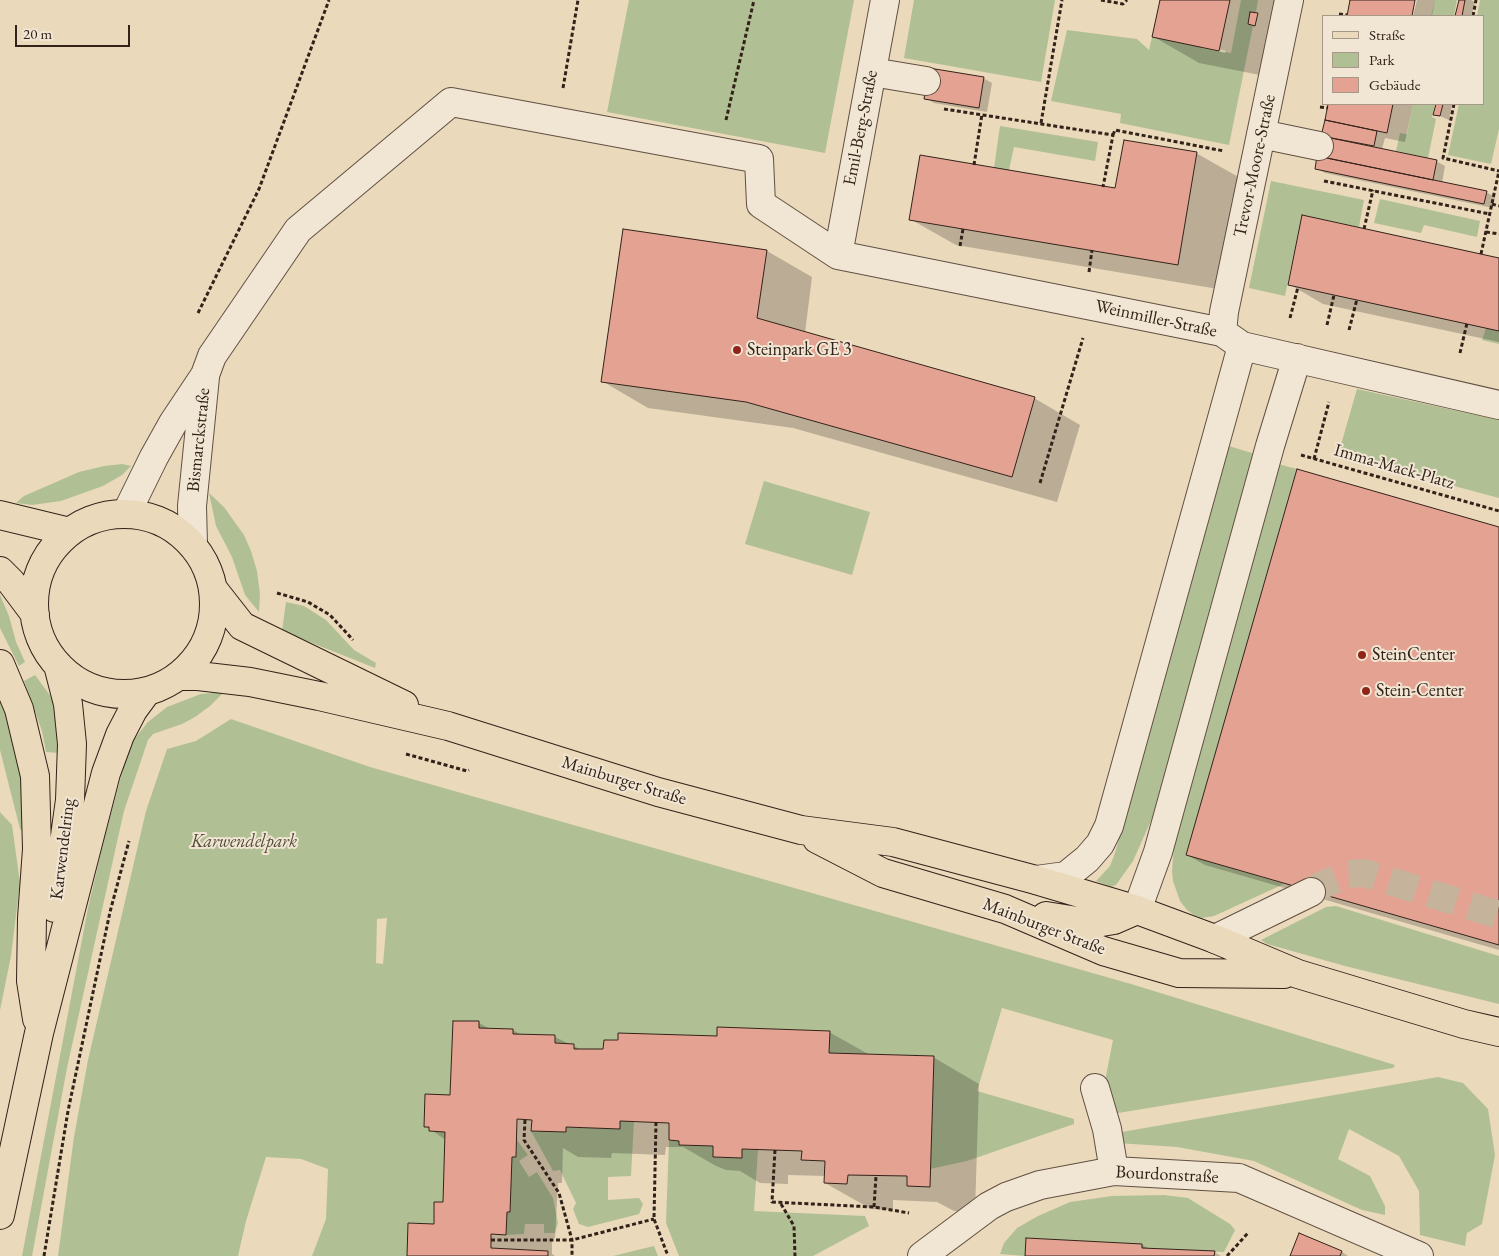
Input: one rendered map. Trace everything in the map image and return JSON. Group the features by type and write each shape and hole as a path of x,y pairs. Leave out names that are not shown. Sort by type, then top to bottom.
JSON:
{"main road":[{"name":"Mainburger Straße","path":"126,514 145,516 162,522 179,532 193,545 209,574 213,589 214,609 211,628 204,646 193,662 179,676 164,685 147,691 128,694 108,693 90,688 72,678 58,665 42,642 35,614 34,596 45,560 56,545 70,532 87,522 106,516 126,514"},
{"path":"0,515 70,532"},
{"name":"Mainburger Straße","path":"0,570 35,614"},
{"name":"Mainburger Straße","path":"213,589 242,626 448,726"},
{"path":"0,664 19,709 35,776 37,849 32,918 32,981 39,1033"},
{"name":"Karwendelring","path":"39,1033 70,800 72,770 72,744 68,704 58,665"},
{"name":"Mainburger Straße","path":"179,676 198,676 250,682 448,726 658,792 801,830 893,842 1036,880 1137,910 1215,938 1298,974 1464,1024 1499,1032"},
{"name":"Karwendelring","path":"0,1215 39,1033 106,773 120,735 133,710 147,691"},
{"name":"Mainburger Straße","path":"801,830 883,874 1004,910 1103,951 1179,973 1298,974"},
{"path":"1004,910 1077,921 1102,922 1114,920 1137,910"}],"street":[{"name":"Emil-Berg-Straße","path":"838,256 885,0"},
{"name":"Trevor-Moore-Straße","path":"1036,880 1066,876 1100,844 1109,826 1232,339 1224,312 1289,0"},
{"path":"872,72 926,81"},
{"path":"205,375 212,356 298,230 451,102 557,120 759,159 761,204 838,256"},
{"path":"1259,146 1319,146"},
{"name":"Weinmiller-Straße","path":"838,256 1093,306 1232,339 1297,358 1499,405"},
{"path":"1137,910 1158,852 1270,446 1297,358"},
{"name":"Bismarckstraße","path":"126,514 173,423 205,375"},
{"name":"Bismarckstraße","path":"193,545 192,506 205,375"},
{"path":"1215,938 1311,892"},
{"path":"1095,1088 1107,1129 1114,1171"},
{"name":"Bourdonstraße","path":"922,1256 989,1206 1006,1196 1040,1185 1114,1171 1239,1178 1419,1256"}],"path":[{"path":"197,314 258,189 329,0"},
{"path":"557,120 578,0"},
{"path":"718,152 754,0"},
{"path":"1041,123 1062,0"},
{"path":"1101,0 1123,4 1127,0"},
{"path":"1472,15 1476,0"},
{"path":"1339,14 1347,15"},
{"path":"1454,105 1443,158 1499,171 1481,254"},
{"path":"1320,107 1328,108"},
{"path":"944,109 1112,135"},
{"path":"974,165 982,114"},
{"path":"1103,187 1112,135 1115,130 1259,146"},
{"path":"1316,179 1490,214"},
{"path":"1364,228 1372,190"},
{"path":"1492,204 1499,206"},
{"path":"1486,232 1499,234"},
{"path":"1290,318 1298,287"},
{"path":"1327,325 1334,295"},
{"path":"1349,330 1356,299"},
{"path":"1040,483 1093,306"},
{"path":"1460,353 1467,323"},
{"path":"1314,459 1332,394"},
{"name":"Imma-Mack-Platz","path":"1298,454 1499,511"},
{"path":"278,593 308,602 330,615 357,644"},
{"path":"44,1256 68,1111 110,912 129,841"},
{"path":"525,1120 524,1140 559,1193 572,1240 572,1256"},
{"path":"656,1122 654,1219 668,1256"},
{"path":"775,1150 772,1202 874,1207 909,1213"},
{"path":"874,1207 876,1176"},
{"path":"781,1203 794,1226 796,1256"},
{"path":"491,1240 572,1240 654,1219"},
{"path":"1227,1256 1248,1233"}],"green space":[{"path":"629,0 854,0 825,153 607,112"},
{"path":"914,0 1055,0 1041,82 904,58"},
{"path":"1241,0 1258,0 1256,12 1250,12 1248,24 1253,26 1229,145 1120,123 1121,114 1051,101 1067,30 1137,39 1149,50 1152,37 1231,53"},
{"path":"1435,0 1457,0 1454,15 1431,15"},
{"path":"1480,0 1499,0 1499,129 1491,164 1448,155 1459,105 1484,105 1484,15 1477,15"},
{"path":"1413,105 1435,105 1432,117 1436,119 1428,158 1396,151 1400,133 1407,134"},
{"path":"1000,126 1098,142 1095,161 1014,147 1009,170 994,168"},
{"path":"1271,181 1364,200 1359,227 1302,215 1285,296 1249,288"},
{"path":"1380,199 1480,221 1477,237 1424,225 1421,233 1374,223"},
{"path":"1486,328 1499,331 1499,344 1482,340"},
{"path":"1357,389 1499,420 1499,498 1338,455"},
{"path":"1229,446 1255,454 1154,814 1133,861 1116,885 1111,887 1096,881 1110,866 1115,853"},
{"path":"122,464 131,466 122,475 103,486 61,501 32,505 16,503 24,496 79,472"},
{"path":"1278,464 1297,469 1186,855 1284,884 1214,916 1202,918 1187,910 1180,901 1173,881 1174,846"},
{"path":"764,481 870,512 852,575 745,544"},
{"path":"209,493 224,507 244,535 251,551 257,571 260,594 259,612 245,595 232,557 216,526"},
{"path":"0,595 25,662 19,666 0,628"},
{"path":"286,602 304,606 326,620 354,650 376,663 375,668 282,631"},
{"path":"35,675 52,698 57,709 59,753 46,752 42,731 24,681"},
{"path":"224,692 195,717 182,724 153,734 148,740 124,811 117,842 67,1068 32,1256 22,1256 88,908 126,758 135,738 148,722 167,707 201,694"},
{"path":"0,693 10,721 24,787 26,835 20,829 0,750"},
{"name":"Karwendelpark","path":"231,719 370,767 1131,984 1395,1065 1393,1068 1112,1114 1104,1086 1113,1040 1002,1008 977,1091 1074,1119 1074,1124 967,1161 930,1169 934,1056 829,1053 829,1031 718,1027 717,1036 604,1040 603,1049 574,1049 574,1044 555,1043 555,1035 513,1034 513,1029 479,1028 479,1021 453,1021 450,1095 425,1095 424,1127 429,1127 429,1131 445,1132 443,1202 434,1202 434,1224 408,1223 407,1256 312,1256 326,1219 328,1169 301,1159 266,1157 246,1221 238,1256 58,1256 74,1137 88,1060 146,811 167,749 196,741","holes":["387,918 383,964 376,963 377,919"]},
{"path":"0,812 12,825 20,883 11,956 0,1010"},
{"path":"1336,906 1499,956 1499,1004 1345,966 1267,944 1261,940 1326,907"},
{"path":"1438,1077 1463,1083 1488,1109 1495,1155 1482,1224 1467,1233 1465,1246 1420,1235 1419,1191 1399,1156 1349,1129 1338,1159 1370,1176 1385,1206 1385,1215 1362,1210 1254,1161 1177,1147 1117,1143 1116,1133"},
{"path":"620,1121 634,1121 631,1176 608,1177 608,1200 639,1198 643,1204 639,1214 588,1227 579,1224 573,1209 576,1203 560,1170 553,1171 531,1131 566,1132 566,1127 619,1129"},
{"path":"517,1140 528,1155 519,1161 529,1177 537,1172 553,1198 558,1223 555,1233 544,1233 544,1224 525,1224 524,1234 506,1235 507,1212 510,1212 512,1157 516,1157"},
{"path":"669,1140 679,1141 679,1145 713,1146 713,1157 742,1158 742,1149 758,1150 754,1211 865,1216 869,1226 813,1256 679,1256 666,1223"},
{"path":"1164,1195 1188,1198 1230,1224 1235,1230 1224,1252 1142,1248 1142,1244 1026,1238 1025,1256 1000,1254 1004,1243 1017,1228 1038,1216 1070,1202 1112,1196"},
{"path":"654,1246 658,1256 613,1256"}],"building":[{"path":"1160,0 1230,0 1219,51 1152,37"},
{"path":"1350,0 1415,0 1412,15 1347,15"},
{"path":"1459,0 1465,0 1462,15 1455,15"},
{"path":"1250,12 1258,13 1255,26 1248,24"},
{"path":"929,68 984,77 979,108 924,99"},
{"path":"1328,105 1393,105 1387,133 1325,120"},
{"path":"1436,105 1443,105 1440,116 1433,115"},
{"path":"1325,120 1377,131 1374,146 1321,136"},
{"path":"1321,136 1437,160 1433,180 1317,156"},
{"path":"1124,140 1197,152 1178,265 909,220 920,155 1115,188"},
{"path":"1317,156 1487,191 1484,204 1315,169"},
{"path":"1302,215 1499,258 1499,331 1288,285"},
{"name":"Steinpark GE 3","path":"623,229 767,250 757,318 1035,397 1012,477 746,402 601,382"},
{"name":"SteinCenter","path":"1297,469 1499,527 1499,945 1186,855"},
{"path":"453,1021 479,1021 479,1028 513,1029 513,1034 555,1035 555,1043 574,1044 574,1049 603,1049 604,1040 618,1040 618,1033 717,1036 717,1027 830,1031 829,1053 934,1056 930,1187 907,1186 907,1176 848,1175 847,1184 824,1183 825,1161 801,1160 802,1151 742,1149 742,1158 713,1157 713,1146 679,1145 679,1141 669,1140 669,1123 620,1121 620,1129 566,1127 566,1132 531,1131 532,1120 517,1119 516,1157 512,1157 510,1212 507,1212 506,1235 491,1234 491,1248 548,1251 548,1256 407,1256 408,1223 434,1224 434,1202 443,1202 445,1132 429,1131 429,1127 424,1127 425,1094 450,1095"},
{"path":"1299,1233 1342,1251 1340,1256 1290,1256"},
{"path":"1026,1238 1142,1244 1142,1248 1215,1251 1214,1256 1025,1256"}],"tunnel":[{"path":"1311,892 1348,874 1364,873 1499,915"}],"place":[{"name":"Steinpark GE 3","path":"737,350"},
{"name":"SteinCenter","path":"1362,655"},
{"name":"Stein-Center","path":"1366,691"}]}
